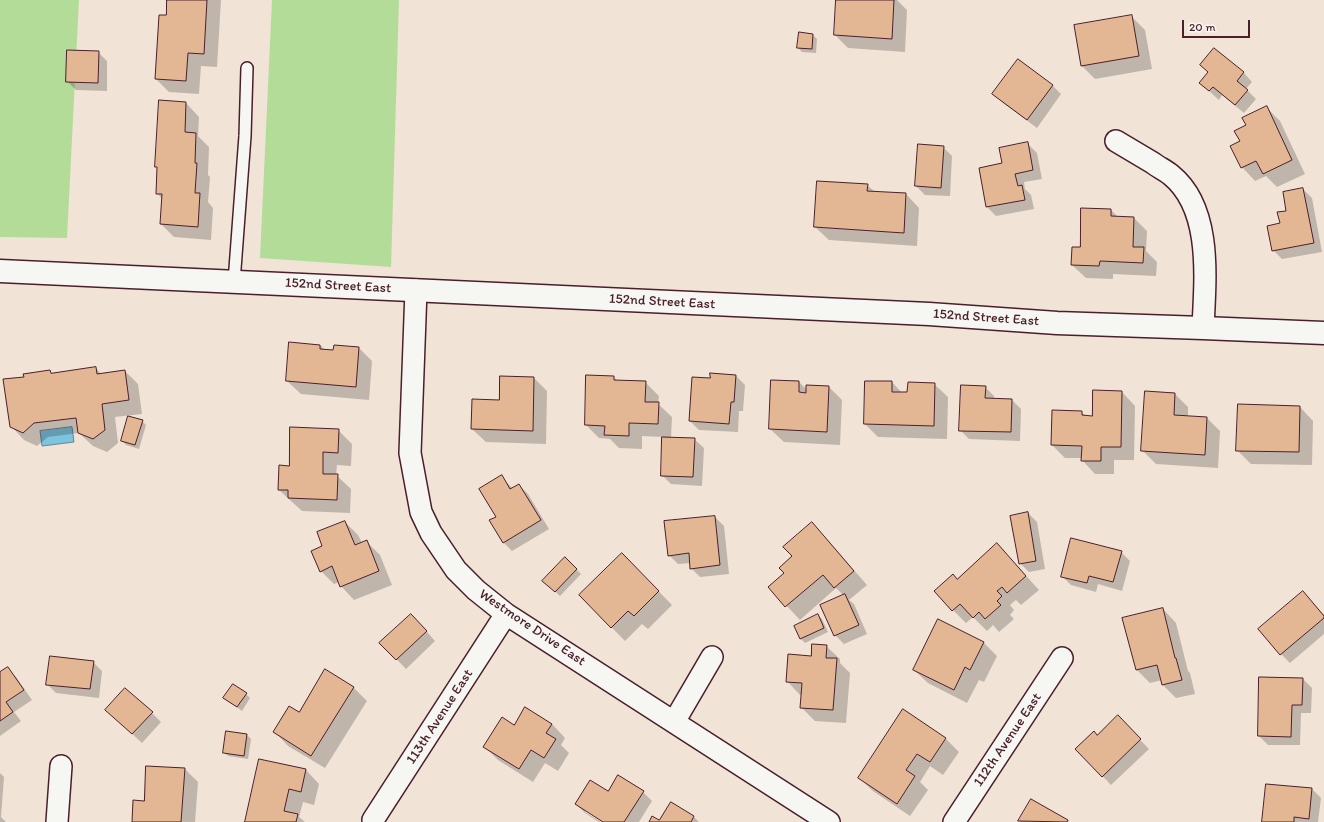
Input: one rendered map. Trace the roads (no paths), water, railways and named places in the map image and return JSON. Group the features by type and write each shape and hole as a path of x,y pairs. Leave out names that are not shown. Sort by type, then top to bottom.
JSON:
{"main road":[{"name":"152nd Street East","path":"0,271 929,314 1057,322 1324,333"}],"street":[{"path":"1116,141 1171,175 1186,191 1194,207 1200,227 1204,251 1205,276 1203,328"},
{"name":"Westmore Drive East","path":"416,290 410,453 422,512 431,533 456,570 476,590 506,614 829,822"},
{"name":"113th Avenue East","path":"373,820 506,614"},
{"path":"674,722 712,657"},
{"name":"112th Avenue East","path":"954,822 1062,658"},
{"path":"57,822 61,766"}],"lane":[{"path":"234,282 245,136 247,68"}],"water":[{"path":"72,427 74,442 42,446 40,431"}]}
